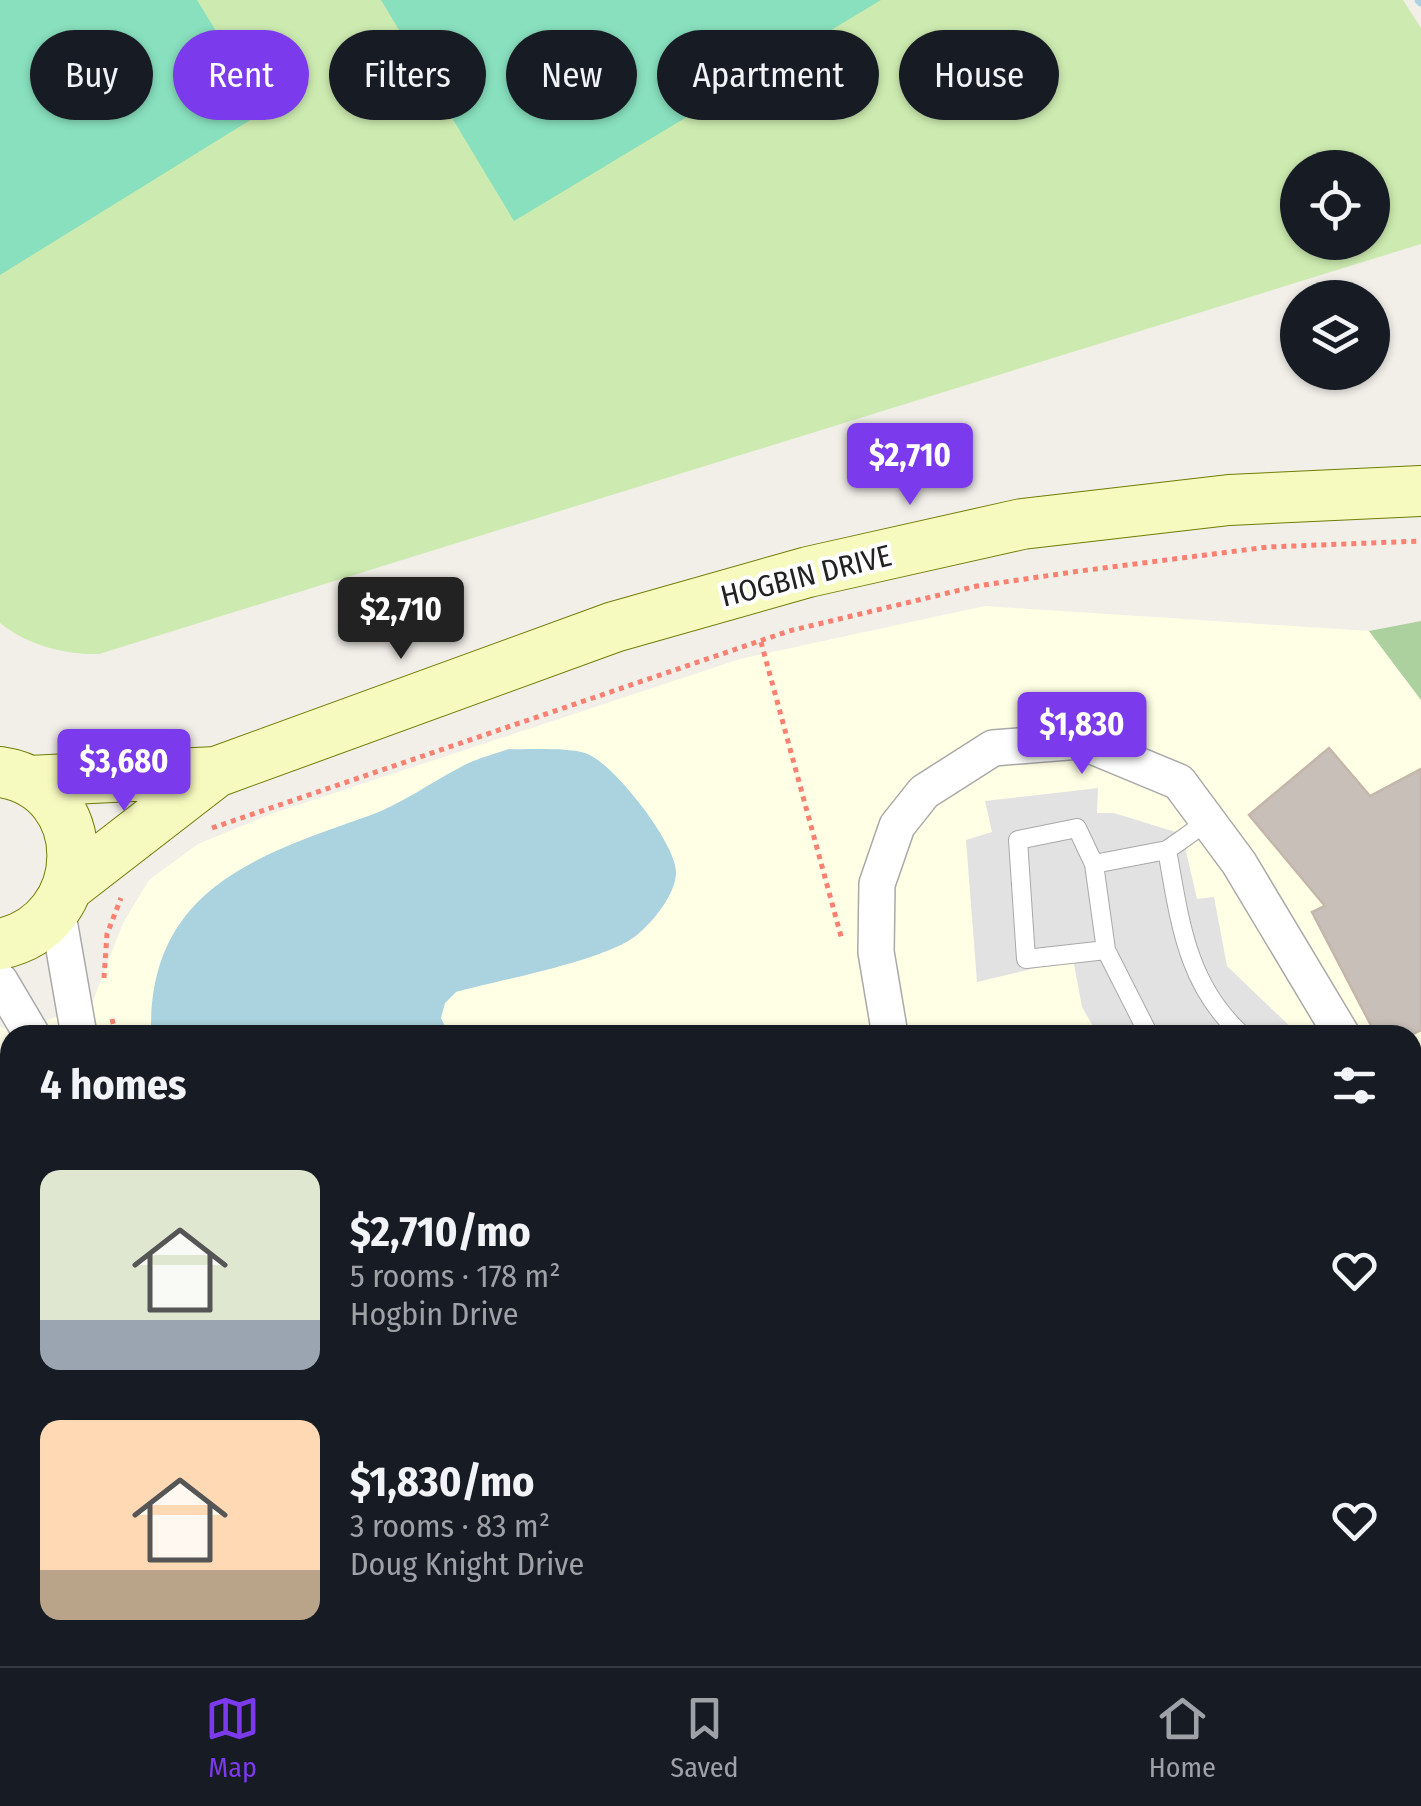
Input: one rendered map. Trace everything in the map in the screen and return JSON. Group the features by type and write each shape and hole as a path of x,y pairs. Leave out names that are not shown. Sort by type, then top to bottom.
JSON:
{"main road":[{"name":"HOGBIN DRIVE","path":"0,944 40,928 64,897 216,772 614,627 808,572 1022,524 1229,500 1421,491"},
{"name":"HOGBIN DRIVE","path":"10,773 216,772"},
{"path":"10,773 52,800 68,826 74,856 64,897"}],"street":[{"path":"888,1025 876,952 877,884 897,826 924,792 992,748 1080,741 1179,782 1239,862 1336,1025"},
{"path":"64,897 77,1025"},
{"path":"0,982 26,1025"}],"lane":[{"path":"1094,864 1167,850 1208,821"},
{"path":"1106,950 1026,959 1018,840 1077,828 1094,864 1106,950 1145,1025"},
{"path":"1167,850 1186,952 1231,1025"}],"path":[{"path":"209,829 789,631 1011,581 1268,547 1421,540"},
{"path":"760,642 844,946"},
{"path":"104,991 107,934 114,910 128,887"},
{"path":"108,1006 113,1025"}],"shaded area":[{"path":"985,606 1369,631 1421,700 1421,1025 31,1025 91,1006 123,923 149,880 198,844 271,814 740,659"},
{"path":"1098,788 1097,813 1114,813 1182,834 1197,899 1214,897 1227,966 1289,1025 1092,1025 1082,1007 1073,959 977,982 966,840 992,832 985,801"}],"green space":[{"path":"0,0 1403,0 1421,28 1421,244 1390,254 1390,150 1280,150 1280,260 1369,260 1305,280 1280,280 1280,288 99,654 73,653 22,637 0,623"},
{"path":"0,0 197,0 215,30 173,30 173,120 250,120 0,275"},
{"path":"381,0 881,0 831,30 657,30 657,120 682,120 514,221 453,120 486,120 486,30 399,30"},
{"path":"1421,621 1421,700 1369,631"}],"water":[{"path":"509,749 557,749 585,753 610,771 654,823 673,858 673,888 650,923 637,935 601,953 456,992 445,1003 441,1018 444,1025 152,1025 155,985 168,945 189,912 216,886 287,846 383,810 477,760"}],"building":[{"path":"1329,748 1370,796 1421,769 1421,1025 1371,1025 1312,912 1325,906 1249,815"}]}
